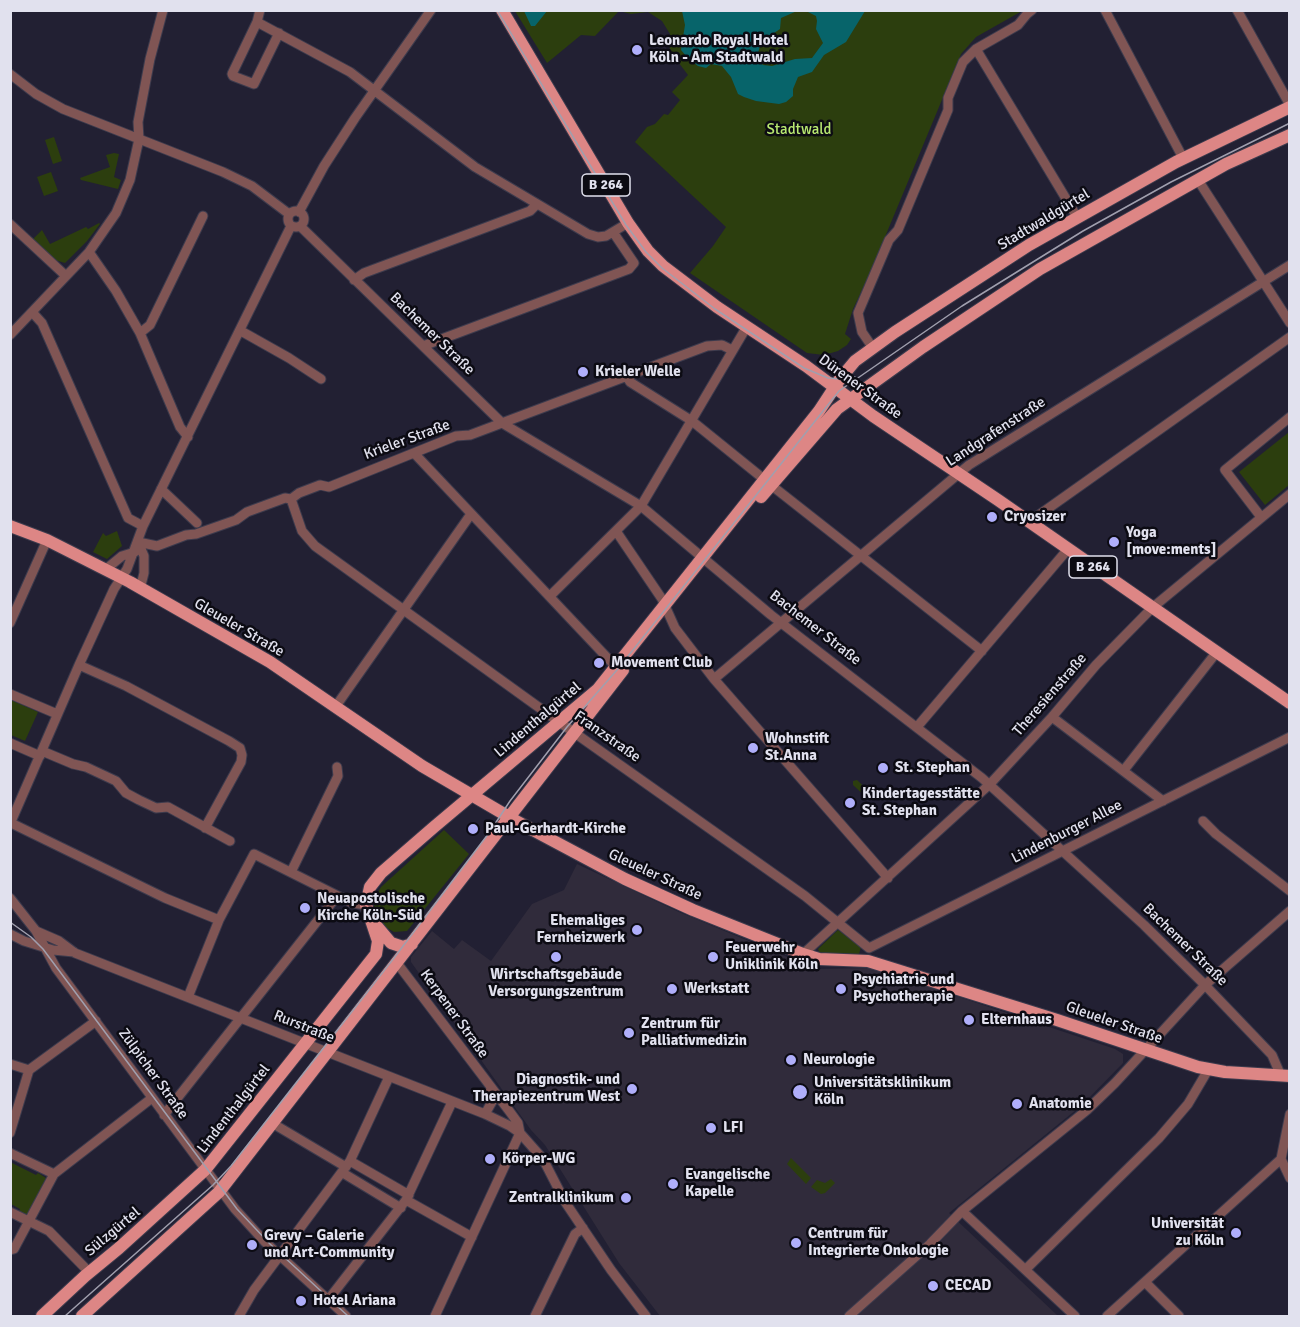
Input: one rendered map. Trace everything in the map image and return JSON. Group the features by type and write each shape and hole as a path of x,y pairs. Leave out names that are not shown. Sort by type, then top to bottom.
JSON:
{"main road":[{"name":"Dürener Straße","path":"502,10 628,223 663,266 746,327 806,366 1290,703"},
{"name":"Stadtwaldgürtel","path":"835,388 855,361 1029,245 1183,158 1290,106"},
{"path":"849,398 1040,269 1198,180 1290,135"},
{"name":"Lindenthalgürtel","path":"220,1191 576,733 667,609 768,482 835,388"},
{"name":"Lindenthalgürtel","path":"768,482 849,398"},
{"name":"Gleueler Straße","path":"10,525 47,540 141,588 270,662 422,766 510,818 625,879 693,910 819,959 868,961 1208,1070 1285,1076"},
{"name":"Lindenthalgürtel","path":"205,1170 376,954 378,941 366,905 370,887 381,873 589,698 667,609"},
{"name":"Lindenthalgürtel","path":"370,919 391,943 403,947 412,944"},
{"name":"Lindenthalgürtel","path":"370,919 397,963"},
{"name":"Sülzgürtel","path":"42,1317 89,1272 205,1170"},
{"path":"83,1316 212,1201 220,1191"}],"street":[{"path":"10,335 89,252 109,226 124,195 139,140 138,122 162,10"},
{"path":"260,10 233,76 254,84 279,33"},
{"path":"296,226 287,219 294,213 374,89 431,10"},
{"path":"873,348 862,332 858,313 890,240 898,230 948,110 948,98 963,62 976,49 1018,25 1032,10"},
{"path":"1105,10 1183,158"},
{"path":"1237,10 1290,106"},
{"path":"257,22 350,72 474,167 588,234 598,237 613,232 628,223"},
{"path":"976,49 1077,217"},
{"path":"10,74 36,94 63,109 223,172 252,186 303,218 303,223 296,226 241,331 143,526 128,569 121,578 79,665 10,824 165,898 219,920"},
{"path":"1198,180 1290,324"},
{"path":"354,280 364,273 530,212 536,205"},
{"path":"140,333 150,325 202,216"},
{"name":"Bachemer Straße","path":"296,226 502,423 641,506 782,622 990,784 1144,925 1205,985 1272,1055 1285,1076"},
{"path":"12,228 66,276"},
{"path":"423,346 629,269 634,263 613,232"},
{"path":"89,252 116,291 140,333 180,427 188,437"},
{"name":"Landgrafenstraße","path":"714,679 969,465 1290,265"},
{"path":"32,312 42,323 128,518 143,526"},
{"path":"550,596 641,506 746,327"},
{"path":"241,331 321,379"},
{"path":"1029,522 1290,337"},
{"name":"Krieler Straße","path":"137,547 157,546 186,535 210,530 236,520 247,512 285,498 291,499 299,493 320,485 329,487 456,436 470,435 707,346 722,345 732,350"},
{"path":"627,377 630,382 692,421 982,651"},
{"path":"1261,517 1225,470 1290,417"},
{"path":"414,453 616,668"},
{"path":"161,489 197,524"},
{"name":"Theresienstraße","path":"803,954 990,784 1096,665 1152,608 1290,494"},
{"name":"Franzstraße","path":"291,499 306,538 838,921 869,948"},
{"path":"336,706 471,514"},
{"path":"616,531 667,609 675,628 714,679 888,878"},
{"path":"10,623 47,540"},
{"path":"105,570 137,547"},
{"path":"137,547 144,556 141,588"},
{"path":"917,727 1068,549"},
{"path":"1124,770 1216,653"},
{"path":"79,665 135,691 240,748 241,762 205,828"},
{"path":"10,694 57,714"},
{"path":"1052,717 1163,801"},
{"name":"Lindenburger Allee","path":"869,948 1290,737"},
{"path":"10,743 86,767 116,781 126,793 156,808 168,807 230,841"},
{"path":"291,872 338,776 337,767"},
{"path":"1203,821 1216,834 1290,891"},
{"path":"189,998 219,920 254,854 352,903 366,905"},
{"path":"164,1115 337,896"},
{"name":"Zülpicher Straße","path":"12,902 36,931 56,969 220,1191 279,1256 346,1317"},
{"path":"849,1317 930,1244 962,1211 1087,1110 1115,1083 1205,985 1290,911"},
{"name":"Rurstraße","path":"36,931 59,941 75,953"},
{"path":"10,934 43,946"},
{"name":"Rurstraße","path":"43,946 75,953 485,1114 520,1133"},
{"path":"868,961 869,948"},
{"name":"Kerpener Straße","path":"397,963 518,1123 520,1133 543,1160 582,1228 646,1317"},
{"path":"10,1133 28,1070 96,1021"},
{"path":"10,1064 28,1070"},
{"path":"1026,1269 1159,1138 1188,1104 1208,1070"},
{"path":"239,1317 254,1290 346,1167 389,1077"},
{"path":"485,1114 493,1100 487,1083"},
{"path":"10,1250 14,1249 54,1174 152,1098"},
{"path":"328,1300 405,1201 452,1102"},
{"path":"1107,1317 1281,1159 1290,1114"},
{"path":"272,1123 405,1201 472,1237"},
{"path":"435,1317 520,1133"},
{"path":"10,1153 54,1174"},
{"path":"1281,1159 1290,1178"},
{"path":"346,1167 405,1201"},
{"path":"962,1211 1075,1317"},
{"path":"10,1212 49,1231 89,1272"},
{"path":"535,1317 575,1234 582,1228"},
{"path":"1145,1282 1179,1317"}],"shaded area":[{"path":"524,10 547,11 535,26 531,26"},
{"path":"682,11 797,11 781,18 780,29 765,39 760,46 758,53 761,63 772,66 795,59 812,58 823,43 816,29 816,16 806,11 865,11 846,42 824,55 812,72 798,77 793,96 779,104 756,101 738,94 731,77 722,66 711,64 706,68 698,66 687,57 681,50 685,25"},
{"name":"Universitätsklinikum Köln","path":"577,864 679,912 816,969 872,968 1115,1049 1123,1054 1123,1063 1082,1105 949,1213 1058,1316 660,1316 619,1263 545,1145 531,1130 411,962 411,957 432,931 454,949 462,940 491,961 532,904 564,890"}],"green space":[{"path":"515,11 619,11 595,36 581,35 547,63"},
{"name":"Stadtwald","path":"619,11 1022,11 976,37 961,54 853,309 845,334 851,339 838,351 824,355 807,353 690,273 726,227 635,142 647,127 655,124 664,114 668,115 680,100 672,92 688,75 672,54 668,44 670,34 662,21 648,12 631,14"},
{"path":"54,137 62,161 53,164 45,140"},
{"path":"119,154 114,177 121,180 118,189 81,180 80,178 110,167 106,155"},
{"path":"51,172 58,191 44,196 37,177"},
{"path":"99,223 87,241 65,263 55,260 32,240 42,230 50,244"},
{"path":"1289,432 1289,485 1265,505 1239,472"},
{"path":"117,531 122,546 107,559 93,552 103,533 106,536"},
{"path":"11,700 38,712 25,741 11,735"},
{"path":"857,780 872,794 872,798 868,799 853,785 853,781"},
{"path":"444,830 469,854 407,931 394,932 376,916 375,897 381,887"},
{"path":"838,930 861,947 859,954 820,953 818,949"},
{"path":"791,1158 811,1178 806,1184 787,1164"},
{"path":"10,1162 46,1178 27,1216 11,1204"},
{"path":"831,1179 835,1183 825,1193 821,1194 811,1187 817,1180 825,1183"}],"tram line":[{"path":"497,10 626,225 646,252 662,268 715,309 804,368 828,378 855,377"},
{"path":"65,1316 213,1185 231,1166 394,958 567,727 617,670 839,391 962,306 1083,231 1171,182 1290,123"},
{"path":"10,922 43,949 237,1209 270,1244 348,1316"}],"place":[{"name":"Leonardo Royal Hotel Köln - Am Stadtwald","path":"637,50"},
{"name":"Krieler Welle","path":"583,372"},
{"name":"Cryosizer","path":"992,517"},
{"name":"Yoga [move:ments]","path":"1114,542"},
{"name":"Movement Club","path":"599,663"},
{"name":"Wohnstift St.Anna","path":"753,748"},
{"name":"St. Stephan","path":"883,768"},
{"name":"Kindertagesstätte St. Stephan","path":"850,803"},
{"name":"Paul-Gerhardt-Kirche","path":"473,829"},
{"name":"Neuapostolische Kirche Köln-Süd","path":"305,908"},
{"name":"Ehemaliges Fernheizwerk","path":"637,930"},
{"name":"Wirtschaftsgebäude Versorgungszentrum","path":"556,957"},
{"name":"Feuerwehr Uniklinik Köln","path":"713,957"},
{"name":"Werkstatt","path":"672,989"},
{"name":"Psychiatrie und Psychotherapie","path":"841,989"},
{"name":"Elternhaus","path":"969,1020"},
{"name":"Zentrum für Palliativmedizin","path":"629,1033"},
{"name":"Neurologie","path":"791,1060"},
{"name":"Diagnostik- und Therapiezentrum West","path":"632,1089"},
{"name":"Universitätsklinikum Köln","path":"800,1092"},
{"name":"Anatomie","path":"1017,1104"},
{"name":"LFI","path":"711,1128"},
{"name":"Körper-WG","path":"490,1159"},
{"name":"Evangelische Kapelle","path":"673,1184"},
{"name":"Zentralklinikum","path":"626,1198"},
{"name":"Universität zu Köln","path":"1236,1233"},
{"name":"Centrum für Integrierte Onkologie","path":"796,1243"},
{"name":"Grevy – Galerie und Art-Community","path":"252,1245"},
{"name":"CECAD","path":"933,1286"},
{"name":"Hotel Ariana","path":"301,1301"}]}
